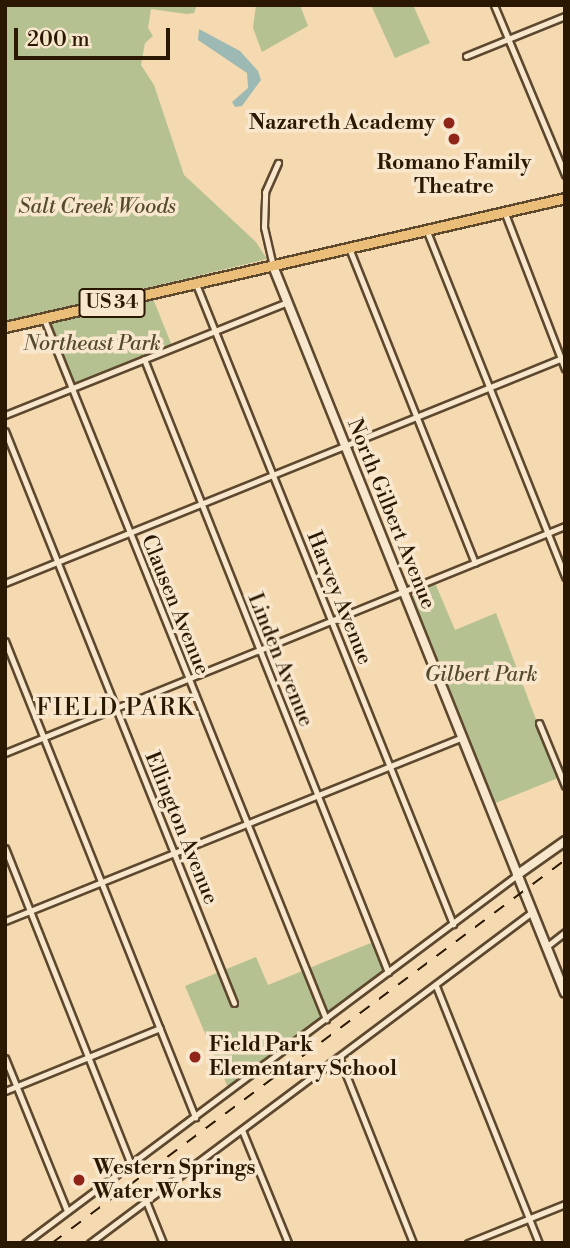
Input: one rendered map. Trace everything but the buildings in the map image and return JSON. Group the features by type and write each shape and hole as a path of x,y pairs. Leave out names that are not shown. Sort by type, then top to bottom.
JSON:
{"main road":[{"name":"US 34","path":"5,327 565,198"}],"street":[{"path":"494,5 565,175"},
{"path":"466,56 565,16"},
{"name":"North Gilbert Avenue","path":"278,163 265,192 264,227 273,266 565,993"},
{"path":"503,211 563,358 565,369"},
{"path":"426,229 565,577"},
{"path":"349,248 475,563"},
{"name":"Harvey Avenue","path":"196,284 453,923"},
{"path":"5,415 287,302"},
{"name":"Clausen Avenue","path":"44,319 326,1019"},
{"path":"5,583 563,358"},
{"name":"Linden Avenue","path":"144,359 388,972"},
{"name":"Ellington Avenue","path":"5,431 234,1003"},
{"path":"5,753 565,526"},
{"path":"5,640 195,1117"},
{"path":"539,723 565,786"},
{"path":"5,921 462,737"},
{"path":"25,1243 565,841"},
{"path":"5,848 131,1164"},
{"path":"90,1243 532,912"},
{"path":"546,947 565,932"},
{"path":"436,986 539,1243"},
{"path":"5,1091 160,1028"},
{"path":"339,1057 413,1243"},
{"path":"5,1058 66,1211"},
{"path":"243,1130 288,1243"},
{"path":"146,1201 163,1243"},
{"path":"468,1243 565,1204"}],"green space":[{"name":"Salt Creek Woods","path":"5,5 197,5 194,13 187,14 151,9 148,28 153,36 145,43 141,65 154,85 184,175 256,242 267,259 5,322"},
{"path":"256,5 300,5 308,26 262,52 253,28"},
{"path":"371,5 413,5 430,43 395,58"},
{"name":"Northeast Park","path":"152,296 172,346 73,386 48,321"},
{"name":"Gilbert Park","path":"435,583 455,630 496,613 558,778 493,804 410,597"},
{"path":"373,942 384,970 229,1090 185,986 256,957 268,985"}],"water":[{"path":"199,29 240,51 258,71 261,80 242,106 235,107 232,102 248,88 247,73 198,40"}],"railway":[{"path":"52,1243 565,860"}],"place":[{"name":"Nazareth Academy","path":"449,123"},
{"name":"Romano Family Theatre","path":"454,139"},
{"name":"Field Park Elementary School","path":"195,1057"},
{"name":"Western Springs Water Works","path":"79,1180"}],"district":[{"name":"FIELD PARK","path":"116,708"}]}
